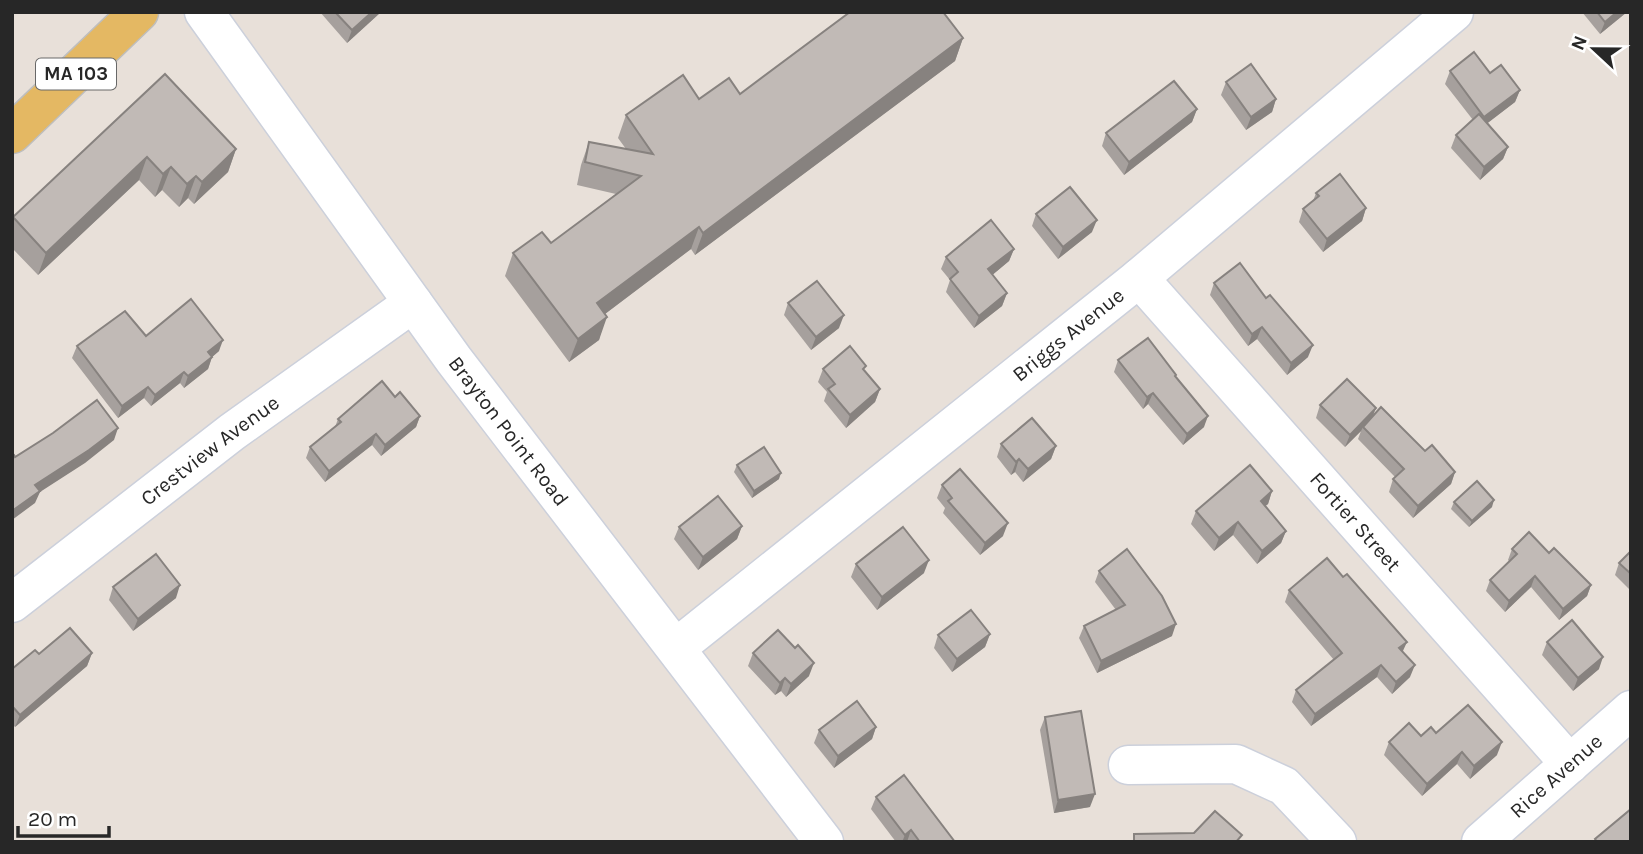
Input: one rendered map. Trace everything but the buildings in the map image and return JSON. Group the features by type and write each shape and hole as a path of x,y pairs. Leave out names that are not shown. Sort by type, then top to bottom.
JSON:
{"main road":[{"name":"MA 103","path":"12,134 139,12"}],"street":[{"name":"Brayton Point Road","path":"204,12 454,360 824,842"},
{"name":"Briggs Avenue","path":"676,648 1139,278 1454,12"},
{"name":"Fortier Street","path":"1139,278 1570,764"},
{"name":"Crestview Avenue","path":"12,603 232,432 413,303"},
{"name":"Rice Avenue","path":"1481,842 1631,710"},
{"path":"1128,765 1236,764 1284,786 1337,842"}]}
